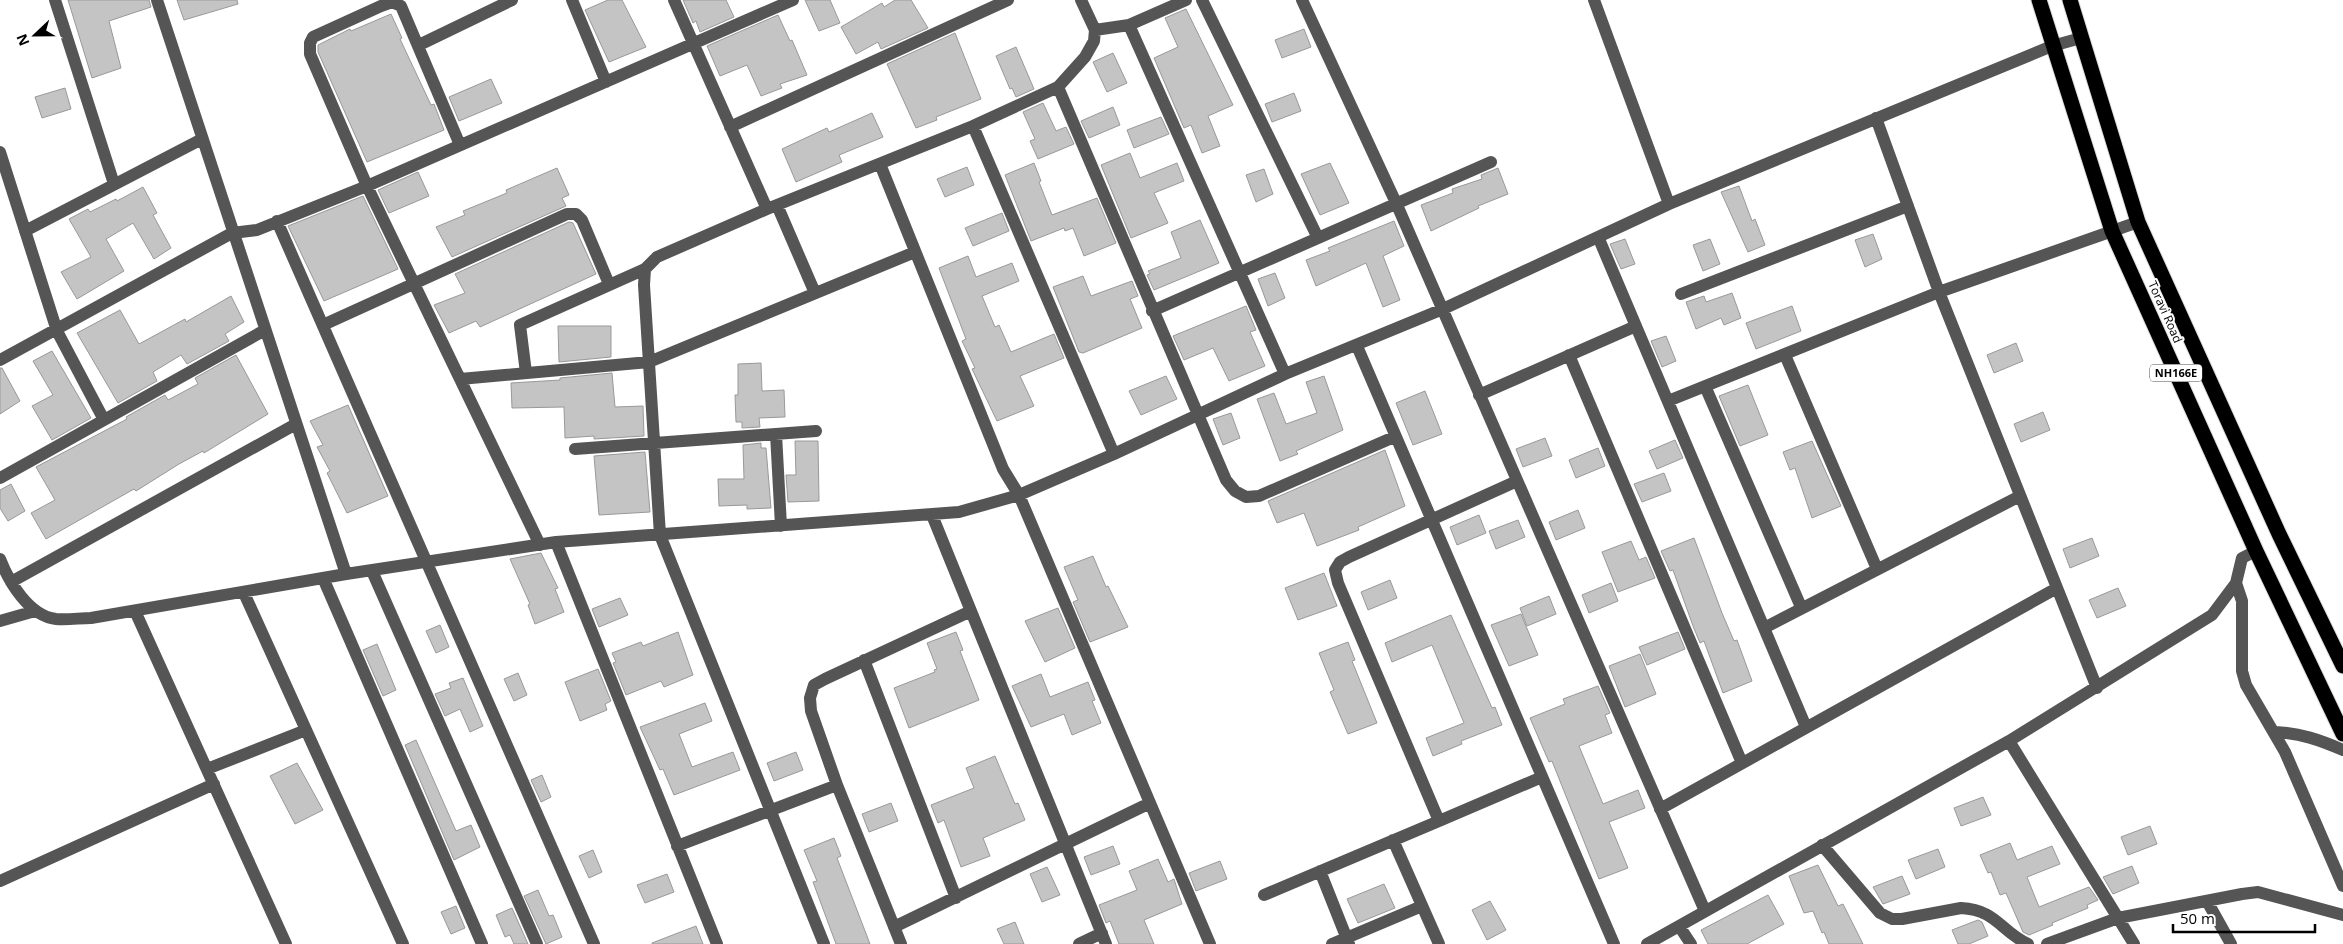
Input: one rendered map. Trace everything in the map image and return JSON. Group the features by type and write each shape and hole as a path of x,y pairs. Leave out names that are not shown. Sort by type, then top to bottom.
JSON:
{"highway":[{"name":"Toravi Road","path":"2038,0 2112,231 2256,551 2343,734"},
{"name":"Toravi Road","path":"2070,0 2138,222 2279,534 2343,666"}],"street":[{"path":"55,0 114,184"},
{"path":"157,0 232,233 346,574"},
{"path":"419,45 512,0"},
{"path":"572,0 606,82"},
{"path":"674,0 730,127 815,293"},
{"path":"730,127 1008,0"},
{"path":"526,373 520,325 645,269 657,257 772,207 973,126 1058,87 1091,49 1095,30 1081,0"},
{"path":"1095,30 1129,25 1186,0"},
{"path":"1202,0 1318,238"},
{"path":"1302,0 1397,204 1705,911"},
{"path":"1594,0 1669,204"},
{"path":"460,145 402,6 392,2 314,37 310,43 310,54 367,186 540,545"},
{"path":"0,360 57,331 232,233 245,233 277,222 367,186 786,2"},
{"path":"1129,25 1285,374"},
{"path":"0,559 11,582 35,611 54,619 91,618 346,574 556,542 959,512 1019,495 1197,417 1285,374 1443,309 1599,239 1669,204 2052,46 2081,38"},
{"path":"1058,87 1197,417 1226,480 1235,491 1246,497 1259,496 1394,437"},
{"path":"1876,118 1940,292 2096,688"},
{"path":"973,126 1114,454"},
{"path":"25,230 202,138"},
{"path":"0,152 57,331 104,420"},
{"path":"1152,310 1491,162"},
{"path":"880,164 1003,469 1019,495 1210,944"},
{"path":"1681,294 1908,206"},
{"path":"323,325 567,214 576,214 582,220 609,284"},
{"path":"277,222 594,944"},
{"path":"1668,402 1940,292 2138,222"},
{"path":"1599,239 1806,727"},
{"path":"460,379 649,362 915,252"},
{"path":"645,269 644,285 660,535 824,944"},
{"path":"1479,395 1636,326"},
{"path":"0,478 265,330"},
{"path":"1357,346 1394,437 1432,520 1614,944"},
{"path":"1569,355 1742,763"},
{"path":"1784,355 1877,569"},
{"path":"1705,386 1801,607"},
{"path":"11,582 296,424"},
{"path":"575,449 816,431"},
{"path":"776,434 782,526"},
{"path":"1439,821 1338,583 1335,570 1340,562 1348,557 1517,481"},
{"path":"1764,628 1801,607 2020,496"},
{"path":"932,515 1104,939 1079,944"},
{"path":"556,542 717,944"},
{"path":"1647,944 2008,741 2212,615 2236,583 2242,558 2256,551"},
{"path":"372,571 537,944"},
{"path":"323,578 482,944"},
{"path":"2236,583 2243,614 2242,671 2246,685 2275,732 2343,886"},
{"path":"1660,808 2057,588"},
{"path":"244,592 403,944"},
{"path":"0,621 35,611"},
{"path":"135,611 286,944"},
{"path":"901,944 838,784 811,710 810,698 814,685 971,611"},
{"path":"864,660 956,898"},
{"path":"207,769 306,730"},
{"path":"2275,732 2294,733 2310,737 2343,750"},
{"path":"2008,741 2134,944"},
{"path":"1264,895 1542,776"},
{"path":"0,881 214,784"},
{"path":"677,846 838,784"},
{"path":"894,927 1150,804"},
{"path":"1393,840 1439,944"},
{"path":"1822,845 1880,913 1892,919 1961,908 1972,909 1984,912 2028,944"},
{"path":"1320,871 1348,941"},
{"path":"2047,944 2118,918 2258,892 2343,915"},
{"path":"2207,901 2231,944"},
{"path":"1332,944 1348,941 1422,906"},
{"path":"1679,926 1691,944"}],"building":[{"path":"68,0 149,0 151,7 109,21 121,68 92,78"},
{"path":"177,0 237,0 238,4 184,20"},
{"path":"608,0 622,0 646,47 609,62 585,10"},
{"path":"683,0 726,0 734,17 700,32 696,21 693,23"},
{"path":"805,0 830,0 840,23 819,31"},
{"path":"895,0 911,0 928,28 881,49 878,42 856,54 841,27 882,3 884,7"},
{"path":"1186,9 1233,105 1208,116 1220,146 1202,153 1191,125 1184,128 1154,58 1178,47 1165,18"},
{"path":"391,14 402,38 400,39 431,105 434,104 444,130 367,162 318,52 318,45 350,29 351,31"},
{"path":"778,15 790,41 792,40 807,75 780,84 782,88 761,96 747,65 720,76 707,46"},
{"path":"1304,29 1311,47 1282,58 1275,40"},
{"path":"955,33 981,99 936,117 937,120 916,128 887,64"},
{"path":"1016,47 1034,89 1016,97 1012,88 1010,89 996,56"},
{"path":"1113,53 1127,83 1107,92 1093,62"},
{"path":"491,79 502,103 459,121 449,97"},
{"path":"65,88 71,109 42,118 35,97"},
{"path":"1294,93 1301,111 1272,122 1265,104"},
{"path":"1043,103 1056,131 1066,127 1074,144 1038,159 1030,141 1035,139 1023,112"},
{"path":"1113,107 1120,125 1089,138 1081,121"},
{"path":"872,113 883,137 839,155 842,162 796,182 782,149 827,128 829,132"},
{"path":"1161,117 1169,134 1134,148 1127,130"},
{"path":"1130,153 1140,178 1177,163 1184,181 1154,193 1168,223 1131,238 1101,165"},
{"path":"1034,163 1052,215 1097,198 1116,243 1084,256 1073,228 1065,231 1064,228 1031,241 1005,175"},
{"path":"1330,163 1349,203 1320,215 1301,174"},
{"path":"967,167 974,185 945,197 937,179"},
{"path":"557,168 569,195 562,198 566,206 452,257 436,227 465,215 463,211 507,193 506,190"},
{"path":"1498,168 1508,194 1478,206 1479,208 1431,231 1421,205 1453,193 1452,189 1482,179 1481,175"},
{"path":"1264,169 1273,194 1256,202 1246,175"},
{"path":"418,172 429,196 389,213 378,190"},
{"path":"1739,186 1752,221 1755,219 1765,245 1748,252 1721,192"},
{"path":"143,187 157,213 153,215 171,248 154,259 133,223 106,239 124,271 77,299 61,272 91,257 69,219 88,209 90,212 116,199 117,201"},
{"path":"363,196 398,269 324,301 288,226"},
{"path":"1002,213 1009,231 973,246 965,228"},
{"path":"1200,220 1219,263 1154,290 1147,275 1150,274 1148,271 1181,258 1171,232"},
{"path":"1394,221 1404,246 1383,256 1400,300 1383,307 1366,263 1316,286 1306,260 1330,251 1328,248"},
{"path":"569,222 573,223 596,274 480,327 476,321 449,333 434,305 465,293 455,274"},
{"path":"1873,234 1882,259 1865,267 1855,240"},
{"path":"1625,239 1635,264 1621,269 1610,244"},
{"path":"1710,239 1720,264 1703,271 1693,245"},
{"path":"968,256 976,277 1012,263 1019,281 982,296 995,327 999,325 1011,352 1054,334 1064,358 1020,376 1034,406 997,421 972,369 975,368 962,341 966,339 939,268"},
{"path":"1275,273 1285,298 1268,306 1258,279"},
{"path":"1083,276 1091,296 1132,281 1138,296 1130,299 1142,328 1083,353 1079,352 1053,287"},
{"path":"1732,293 1741,318 1724,325 1721,318 1696,329 1686,302 1704,296 1706,302"},
{"path":"231,296 244,322 225,334 229,341 187,364 181,355 153,372 157,381 118,403 77,333 120,310 139,344 185,319 186,322"},
{"path":"1246,306 1256,330 1250,332 1265,366 1229,381 1213,348 1184,360 1173,336"},
{"path":"1792,306 1801,331 1756,349 1746,323"},
{"path":"558,326 611,326 611,357 559,362"},
{"path":"1666,336 1676,361 1662,367 1651,341"},
{"path":"2016,343 2023,361 1994,373 1987,355"},
{"path":"52,351 91,418 52,440 32,406 53,395 33,361"},
{"path":"236,355 268,414 204,453 203,451 179,464 136,491 134,489 46,539 31,513 55,500 36,467 127,419 126,417 165,395 168,400 198,384 195,378"},
{"path":"761,363 762,391 784,390 785,417 759,418 760,427 742,428 742,422 736,422 735,395 738,395 738,364"},
{"path":"0,368 2,368 20,401 0,414"},
{"path":"612,373 615,407 643,406 644,436 594,439 594,436 565,438 564,407 512,408 511,383 560,380 560,378"},
{"path":"1166,376 1177,399 1141,415 1129,391"},
{"path":"1324,376 1343,430 1296,451 1298,454 1280,461 1257,399 1274,393 1286,424 1317,413 1306,382"},
{"path":"1748,385 1768,435 1740,446 1719,396"},
{"path":"1425,391 1442,434 1413,445 1396,403"},
{"path":"348,405 388,496 347,513 327,473 330,471 317,447 323,445 310,421"},
{"path":"2043,412 2050,430 2021,442 2014,424"},
{"path":"1231,413 1240,438 1223,445 1213,419"},
{"path":"1545,438 1552,456 1523,467 1516,449"},
{"path":"1675,440 1683,458 1657,469 1649,451"},
{"path":"795,441 818,441 819,501 788,502 786,475 796,475"},
{"path":"1812,441 1841,506 1812,518 1795,468 1790,470 1783,452"},
{"path":"761,443 761,448 766,448 771,508 747,509 747,505 719,506 718,479 744,479 743,445"},
{"path":"1598,448 1605,466 1576,478 1569,460"},
{"path":"1385,450 1405,506 1358,527 1359,530 1317,546 1304,513 1277,523 1268,501"},
{"path":"645,452 650,512 599,515 594,456"},
{"path":"1664,473 1671,491 1642,502 1634,484"},
{"path":"11,484 25,511 8,521 0,508 0,490"},
{"path":"1578,510 1585,528 1556,540 1549,522"},
{"path":"1479,515 1486,533 1457,545 1450,527"},
{"path":"1518,520 1525,537 1496,549 1489,531"},
{"path":"1694,538 1722,613 1734,641 1737,640 1752,681 1723,693 1704,641 1700,643 1693,626 1673,570 1670,571 1661,551"},
{"path":"2092,538 2099,556 2070,568 2063,549"},
{"path":"1631,541 1639,560 1646,557 1655,578 1618,592 1602,552"},
{"path":"541,553 558,588 555,589 564,612 535,624 528,605 530,604 510,559"},
{"path":"1093,556 1106,587 1108,586 1128,627 1090,642 1073,602 1078,600 1064,567"},
{"path":"1324,573 1337,606 1298,620 1285,588"},
{"path":"1390,580 1397,598 1368,610 1361,592"},
{"path":"1611,583 1618,601 1589,613 1582,595"},
{"path":"2118,588 2126,606 2097,618 2089,600"},
{"path":"1549,596 1556,614 1527,626 1520,608"},
{"path":"620,598 628,615 599,627 592,609"},
{"path":"1058,608 1075,648 1045,662 1025,621"},
{"path":"1521,614 1538,655 1509,666 1491,625"},
{"path":"1451,615 1492,708 1495,707 1502,725 1461,741 1462,744 1433,756 1426,738 1464,723 1432,645 1392,662 1385,643"},
{"path":"440,625 449,647 436,653 426,631"},
{"path":"678,632 693,675 664,687 661,681 626,695 613,663 616,662 612,653 641,642 643,646"},
{"path":"956,632 963,650 960,651 979,700 909,728 894,688 935,672 934,670 937,669 927,643"},
{"path":"1678,632 1685,649 1647,665 1639,647"},
{"path":"1348,642 1355,660 1352,661 1377,723 1348,734 1330,692 1334,690 1319,653"},
{"path":"377,644 396,690 383,696 363,650"},
{"path":"1640,654 1656,694 1625,707 1609,666"},
{"path":"598,669 611,701 605,704 607,710 580,721 565,682"},
{"path":"518,673 527,695 514,701 504,679"},
{"path":"1041,674 1050,697 1088,682 1095,700 1092,701 1101,723 1072,735 1064,714 1031,727 1012,686"},
{"path":"463,678 483,726 470,732 460,709 445,716 435,694 451,688 449,683"},
{"path":"1598,686 1610,713 1605,715 1612,733 1579,746 1603,804 1638,790 1645,808 1609,822 1628,868 1599,879 1552,761 1549,762 1530,718 1565,704 1563,699"},
{"path":"705,703 712,721 679,734 692,767 733,752 740,770 674,795 663,769 660,770 640,727"},
{"path":"416,740 456,831 471,825 480,847 454,860 405,745"},
{"path":"796,752 803,770 774,781 767,763"},
{"path":"995,756 1015,804 1018,803 1025,820 983,838 990,856 961,867 944,820 938,823 931,805 974,788 966,768"},
{"path":"297,763 323,810 295,824 270,776"},
{"path":"542,775 551,797 541,802 531,780"},
{"path":"1983,797 1991,815 1961,826 1954,808"},
{"path":"891,803 898,821 869,832 862,814"},
{"path":"2150,826 2157,844 2128,855 2121,837"},
{"path":"834,838 841,856 837,858 870,944 836,944 813,882 817,881 804,850"},
{"path":"2010,843 2017,860 2052,846 2060,864 2027,877 2039,907 2089,887 2098,900 2087,905 2088,908 2052,923 2053,925 2029,935 2023,932 2006,893 2000,895 1991,872 1988,873 1980,855"},
{"path":"1113,846 1120,864 1091,875 1084,857"},
{"path":"1938,849 1945,867 1916,879 1908,860"},
{"path":"593,850 602,872 589,878 579,856"},
{"path":"1158,859 1168,882 1174,879 1182,904 1144,920 1154,944 1119,944 1110,921 1106,923 1099,905 1137,890 1129,871"},
{"path":"1220,861 1227,879 1196,891 1189,873"},
{"path":"1818,865 1838,906 1843,904 1863,944 1829,944 1813,911 1804,913 1789,876"},
{"path":"2132,866 2139,883 2113,894 2103,877"},
{"path":"1047,867 1060,895 1042,902 1030,874"},
{"path":"667,874 674,892 645,903 637,885"},
{"path":"1902,876 1910,894 1883,904 1873,887"},
{"path":"1384,884 1395,908 1358,923 1347,899"},
{"path":"538,890 549,916 553,915 562,937 546,944 524,896"},
{"path":"1768,895 1784,924 1747,944 1708,944 1701,930"},
{"path":"1490,901 1506,930 1487,940 1472,910"},
{"path":"456,906 465,928 451,934 441,912"},
{"path":"512,908 528,944 514,944 510,935 505,937 496,915"},
{"path":"1978,920 1982,922 1988,936 1969,944 1958,944 1952,930"},
{"path":"1015,922 1024,944 1004,944 997,929"},
{"path":"696,926 703,944 652,944 652,943"}]}
